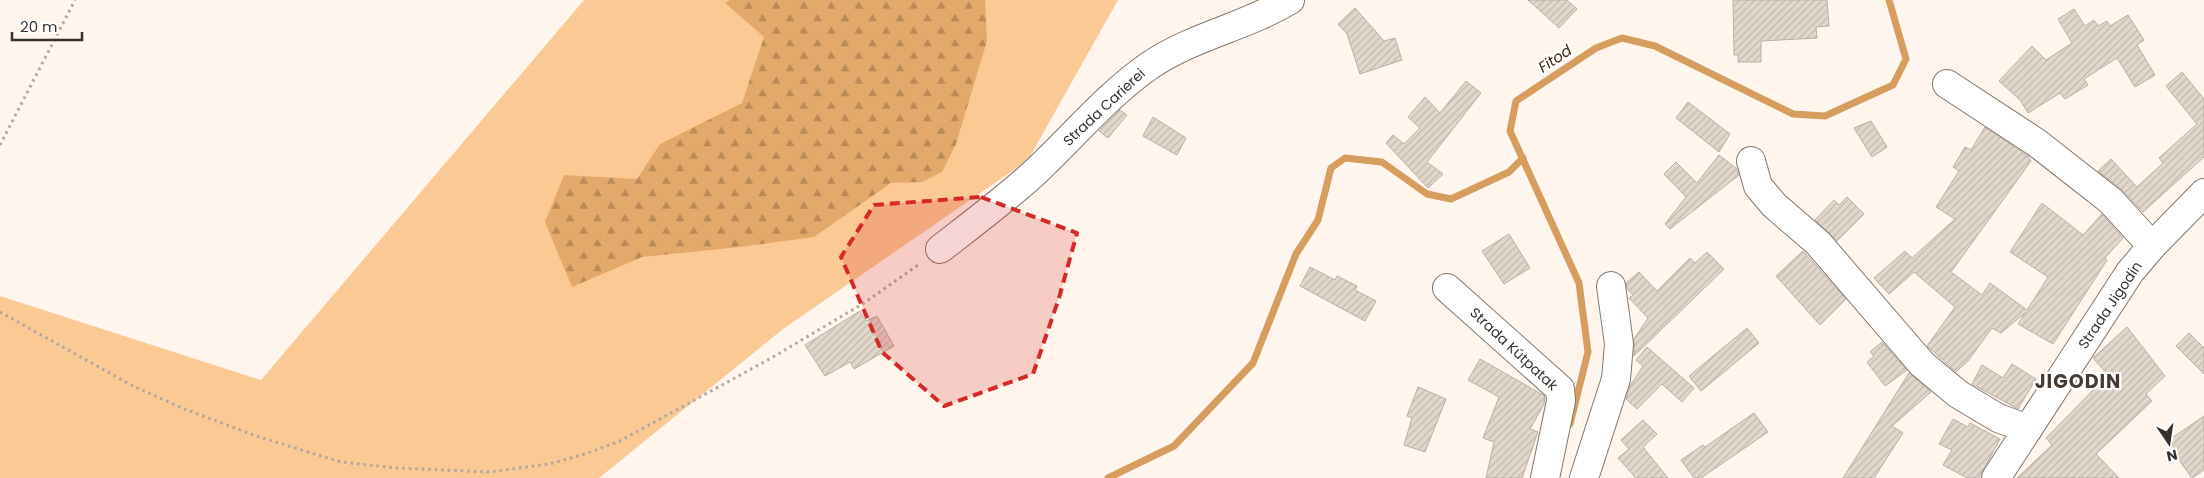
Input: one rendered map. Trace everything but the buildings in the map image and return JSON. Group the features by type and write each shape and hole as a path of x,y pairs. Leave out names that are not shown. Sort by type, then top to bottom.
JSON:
{"street":[{"name":"Strada Carierei","path":"940,250 1031,176 1126,83 1149,66 1198,38 1274,10 1290,0"},
{"path":"1947,84 2044,148 2111,201 2152,246"},
{"path":"1751,161 1758,186 1774,205 1818,243 1922,364 1958,394 1998,418 2028,429"},
{"name":"Strada Jigodin","path":"1996,478 2130,272 2152,246 2204,193"},
{"path":"1584,478 1616,378 1619,344 1611,286"},
{"name":"Strada Kútpatak","path":"1447,288 1560,389 1561,401 1545,478"}],"path":[{"path":"0,145 75,0"},
{"path":"0,312 133,386 256,436 341,462 396,468 490,472 558,462 620,441 773,357 864,303 940,250"}],"highlighted area":[{"path":"981,197 1077,233 1059,298 1033,374 944,406 882,352 841,257 874,205"}],"shaded area":[{"path":"584,0 1118,0 1028,160 783,329 599,478 0,478 0,296 261,380"}],"green space":[{"path":"730,0 985,0 987,41 956,144 942,172 922,182 891,183 814,237 642,257 572,287 545,222 564,175 637,179 660,144 742,103 764,37 725,3"}],"waterway":[{"name":"Fitod","path":"1570,424 1588,352 1579,283 1510,131 1516,101 1596,48 1622,38 1655,46 1793,114 1825,116 1893,85 1906,59 1889,0"},
{"path":"1108,478 1174,446 1253,363 1296,254 1318,220 1331,168 1345,158 1382,162 1427,194 1451,199 1509,172 1523,158"}],"district":[{"name":"JIGODIN","path":"2078,381"}]}
